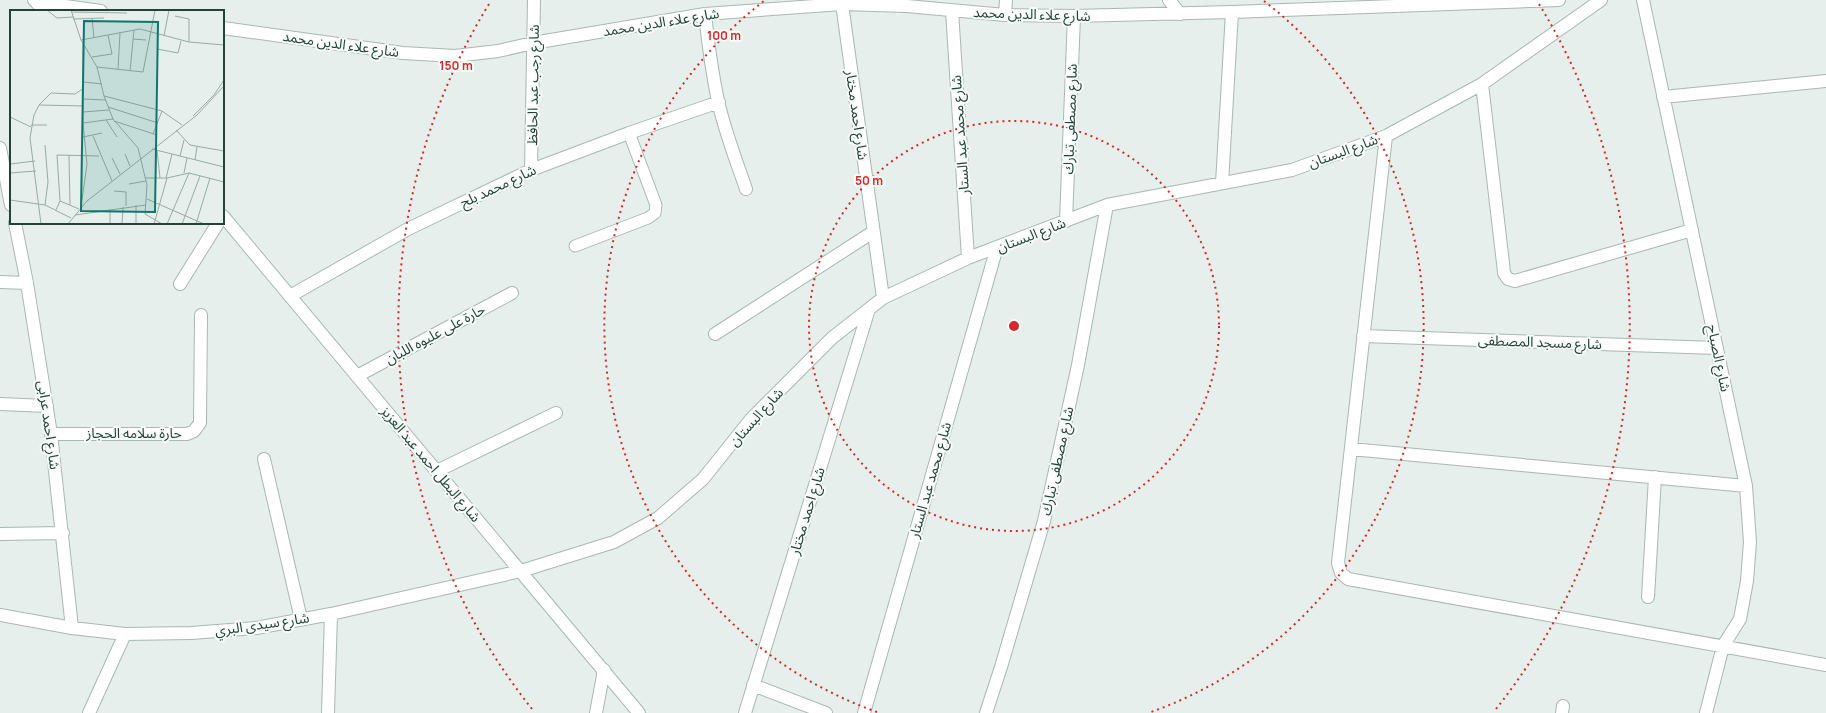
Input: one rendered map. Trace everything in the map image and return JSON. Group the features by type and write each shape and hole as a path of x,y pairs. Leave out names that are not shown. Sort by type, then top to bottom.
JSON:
{"street":[{"name":"شارع رجب عبد الحافظ","path":"531,170 534,0"},
{"path":"1006,0 1006,15"},
{"path":"1169,0 1180,14"},
{"name":"شارع علاء الدين محمد","path":"224,28 403,53 455,56 498,51 533,43 705,14 842,4 907,6 1006,15 1074,16 1180,14 1559,0"},
{"name":"شارع البستان","path":"521,571 614,542 658,518 703,479 751,419 832,338 883,298 968,258 1107,204 1292,170 1386,136 1482,84 1601,0"},
{"name":"شارع الصباح","path":"1643,0 1746,486 1750,542 1747,581 1740,619 1723,646 1706,713"},
{"path":"36,1 44,10"},
{"path":"36,1 94,10"},
{"name":"شارع احمد مختار","path":"842,4 883,298"},
{"name":"شارع محمد عبد الستار","path":"952,11 968,258"},
{"path":"1222,183 1232,12"},
{"path":"705,14 710,58 718,102 746,189"},
{"name":"شارع مصطفى تبارك","path":"1066,221 1074,16"},
{"path":"1663,97 1826,81"},
{"path":"1482,84 1502,263 1504,273 1508,279 1515,281 1692,230"},
{"name":"شارع محمد بلح","path":"290,296 408,229 531,170 718,102"},
{"path":"1386,136 1338,563 1338,568 1344,576 1348,579 1826,665"},
{"path":"0,148 10,200"},
{"name":"شارع مصطفى تبارك","path":"986,713 1001,668 1044,520 1078,365 1107,204"},
{"name":"شارع البطل احمد عبد العزيز","path":"224,217 639,713"},
{"name":"شارع احمد عرابى","path":"15,224 27,283 51,434 63,533 72,628"},
{"path":"180,284 217,224"},
{"path":"715,334 873,232"},
{"name":"شارع محمد عبد الستار","path":"864,713 997,247"},
{"path":"0,282 27,283"},
{"name":"حارة على عليوه اللبان","path":"357,376 512,293"},
{"name":"شارع احمد مختار","path":"745,713 869,309"},
{"name":"حارة سلامه الحجاز","path":"51,434 188,434 194,432 200,423 201,315"},
{"name":"شارع مسجد المصطفى","path":"1363,336 1717,348"},
{"path":"0,404 47,406"},
{"path":"436,471 556,413"},
{"path":"1351,449 1746,486"},
{"path":"264,460 301,619"},
{"path":"1648,597 1656,478"},
{"path":"0,534 63,533"},
{"name":"شارع سيدى البري","path":"0,615 72,628 125,634 191,633 256,628 331,614 521,571"},
{"path":"328,713 331,614"},
{"path":"89,713 125,634"},
{"path":"596,713 604,670"},
{"path":"753,685 826,713"}],"lane":[{"path":"575,246 648,218 654,213 656,204 630,133"}]}
